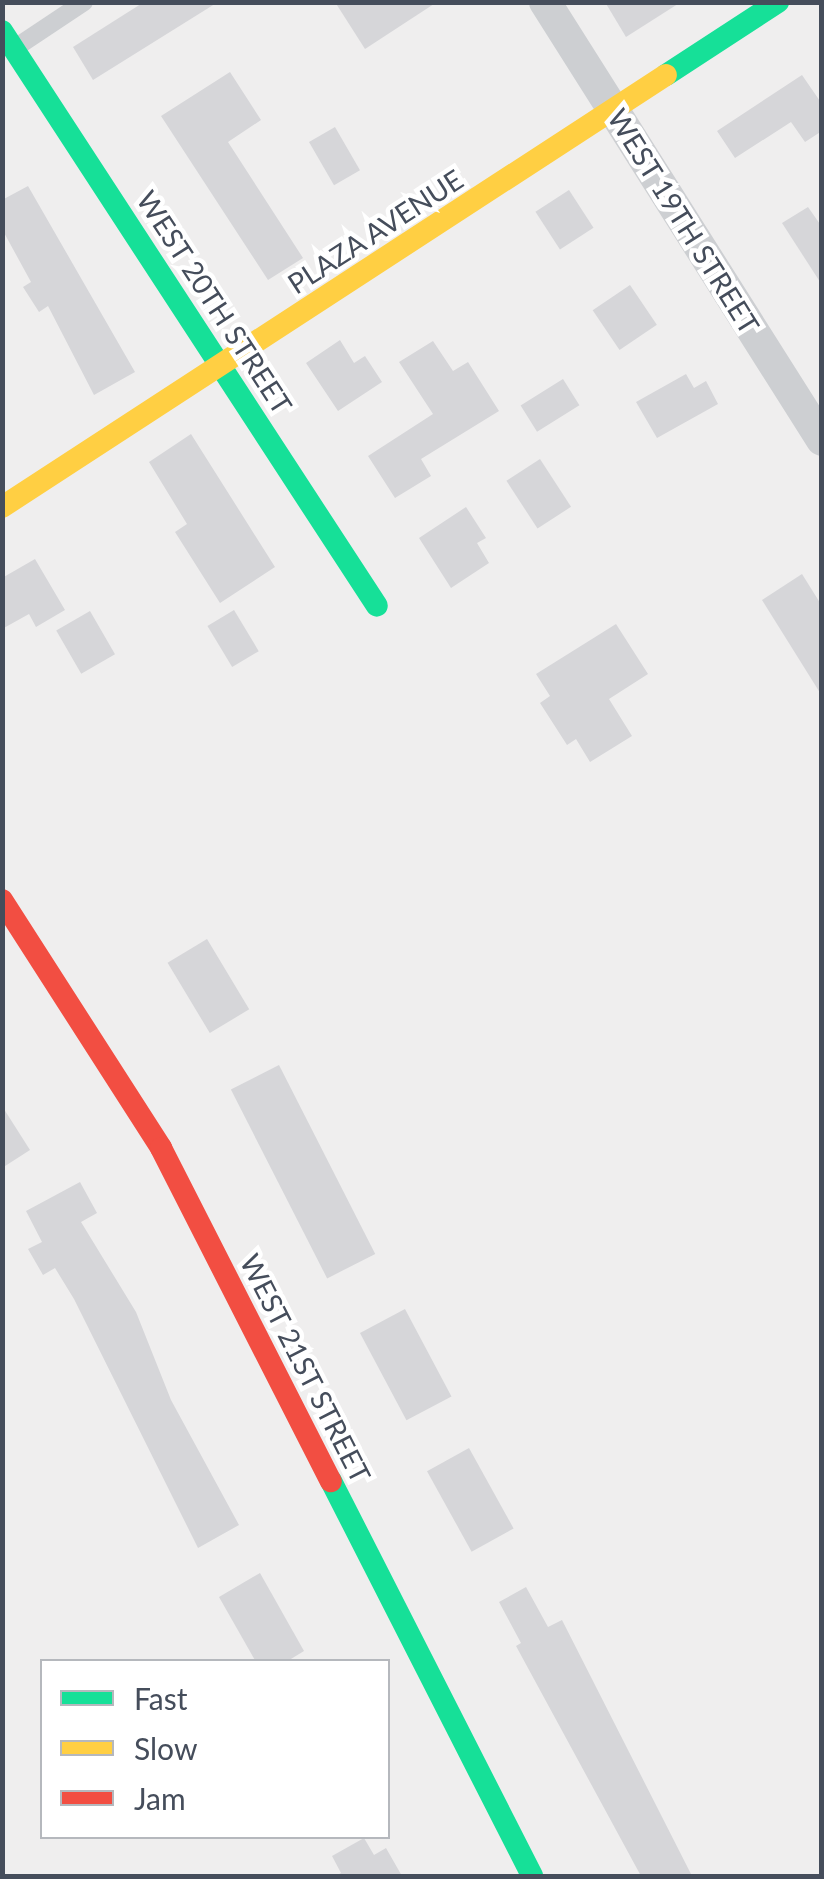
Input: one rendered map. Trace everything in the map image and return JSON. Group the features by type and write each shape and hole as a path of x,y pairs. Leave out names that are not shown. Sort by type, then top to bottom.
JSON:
{"street":[{"name":"WEST 19TH STREET","path":"545,2 822,440"},
{"name":"PLAZA AVENUE","path":"2,507 778,2"},
{"name":"WEST 20TH STREET","path":"8,40 377,606"},
{"name":"WEST 21ST STREET","path":"2,900 161,1148 532,1876"}],"lane":[{"path":"8,40 81,3"}],"building":[{"path":"144,2 218,2 93,80 73,47"},
{"path":"335,2 437,2 365,49"},
{"path":"605,2 681,2 626,37"},
{"path":"230,72 261,120 228,142 303,258 268,280 161,116"},
{"path":"802,75 822,104 822,131 805,142 791,122 735,158 717,131"},
{"path":"335,127 360,170 334,185 309,142"},
{"path":"28,186 135,372 94,395 48,306 39,312 23,287 31,282 2,229 2,200"},
{"path":"569,190 594,228 560,250 535,212"},
{"path":"808,207 822,227 822,285 782,223"},
{"path":"630,285 657,325 620,350 593,310"},
{"path":"340,340 354,363 365,356 382,382 338,411 306,363"},
{"path":"433,341 453,371 468,362 499,411 421,459 431,476 395,498 368,456 433,414 399,362"},
{"path":"686,374 694,388 706,381 718,404 657,438 636,402"},
{"path":"563,379 579,405 537,432 521,405"},
{"path":"191,434 275,567 220,603 175,532 187,524 149,462"},
{"path":"540,459 571,507 537,529 506,481"},
{"path":"466,507 486,538 477,543 489,563 451,588 419,538"},
{"path":"35,559 65,610 36,627 29,614 2,629 2,578"},
{"path":"802,574 822,606 822,696 762,600"},
{"path":"234,610 259,651 232,667 207,626"},
{"path":"90,611 115,654 81,674 56,630"},
{"path":"616,624 648,674 609,699 632,736 590,762 576,739 567,745 540,703 550,696 536,674"},
{"path":"207,939 249,1009 210,1033 168,963"},
{"path":"279,1065 375,1254 327,1278 231,1090"},
{"path":"2,1106 30,1150 2,1168"},
{"path":"80,1182 97,1213 81,1222 136,1312 171,1400 239,1525 198,1548 74,1299 55,1268 43,1275 28,1249 42,1242 26,1211"},
{"path":"405,1309 451,1396 406,1420 360,1333"},
{"path":"469,1448 514,1528 472,1552 427,1471"},
{"path":"260,1573 304,1651 291,1659 254,1659 219,1597"},
{"path":"526,1587 548,1627 562,1620 692,1876 641,1876 516,1646 521,1643 499,1602"},
{"path":"365,1839 374,1855 386,1848 402,1876 336,1876 341,1873 332,1856"}],"traffic: fast":[{"path":"666,75 778,2"},
{"path":"2,31 377,606"},
{"path":"331,1481 532,1876"}],"traffic: slow":[{"path":"2,507 666,75"}],"traffic: jam":[{"path":"2,900 161,1148 331,1481"}]}
